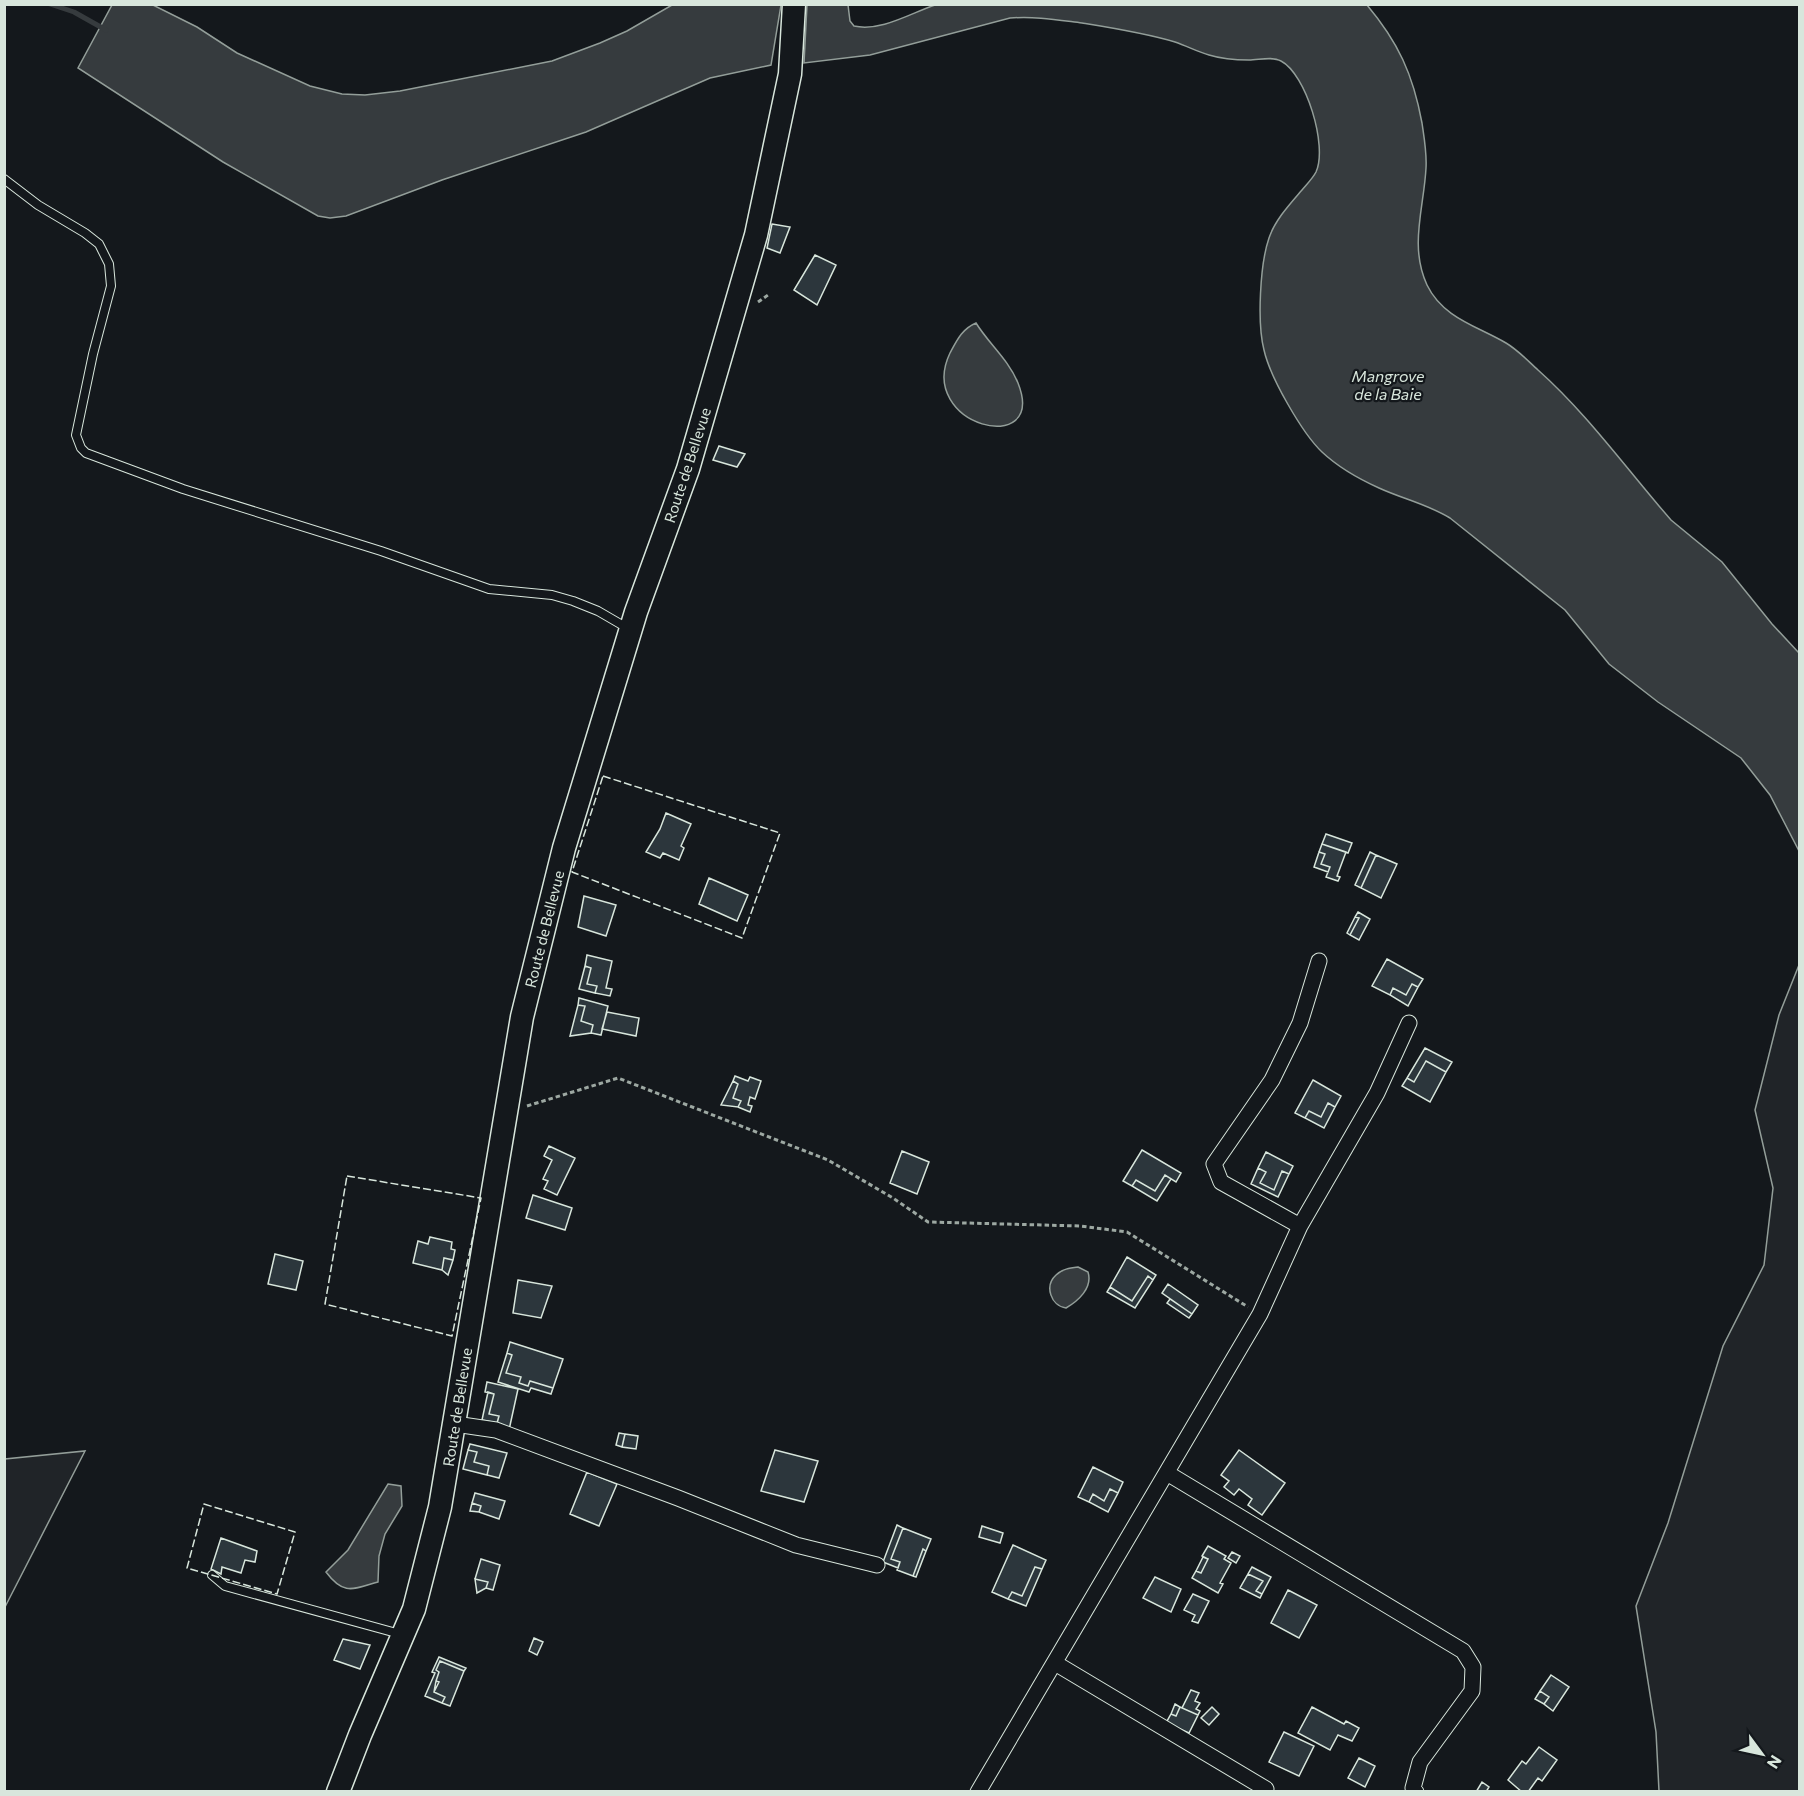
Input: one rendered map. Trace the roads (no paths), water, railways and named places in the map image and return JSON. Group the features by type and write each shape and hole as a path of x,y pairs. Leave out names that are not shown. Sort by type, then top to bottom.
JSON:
{"main road":[{"name":"Route de Bellevue","path":"338,1791 414,1609 440,1507 522,1017 564,848 631,630 688,469 756,236 790,74 794,4"}],"street":[{"path":"1300,1226 1221,1182 1214,1164 1272,1080 1300,1023 1319,961"},
{"path":"978,1791 1260,1314 1300,1226 1377,1093 1409,1023"},
{"path":"455,1424 496,1430 796,1545 877,1565"},
{"path":"1167,1473 1463,1651 1473,1667 1472,1691 1420,1762 1413,1788 1416,1791"},
{"path":"1055,1663 1266,1789"}],"lane":[{"path":"4,179 38,205 99,244 109,264 111,286 93,354 76,435 81,448 86,453 183,489 381,551 489,589 552,595 573,601 598,611 631,630"},
{"path":"212,1575 225,1586 404,1635"}],"water":[{"path":"112,5 153,5 197,27 237,53 310,86 342,94 365,95 400,91 552,61 627,31 672,5 781,5 771,65 710,78 586,132 442,180 346,216 330,218 318,216 223,162 78,68"},
{"name":"Mangrove de la Baie","path":"807,5 848,5 850,21 854,26 864,27 896,21 935,5 1367,5 1396,46 1409,74 1418,105 1426,162 1419,227 1419,256 1427,285 1434,296 1451,313 1515,349 1555,385 1671,520 1722,562 1772,624 1799,653 1799,851 1770,795 1741,758 1658,702 1609,664 1565,610 1450,518 1356,477 1322,452 1305,432 1267,361 1262,339 1260,310 1263,263 1269,238 1283,212 1315,174 1319,160 1317,129 1312,112 1299,80 1290,68 1274,59 1234,59 1205,54 1175,42 1141,33 1082,23 1028,18 1010,18 870,55 804,63"},
{"path":"976,323 1009,366 1018,383 1022,407 1015,421 1000,426 982,424 964,415 950,399 944,378 950,353 955,344 963,332"},
{"path":"1078,1267 1088,1272 1086,1289 1080,1298 1066,1308 1056,1304 1050,1290 1052,1279 1061,1271"},
{"path":"388,1484 401,1486 402,1506 385,1534 379,1556 378,1582 355,1588 344,1588 332,1580 326,1572 348,1550"}],"waterway":[{"path":"50,4 74,12 106,30"}]}
